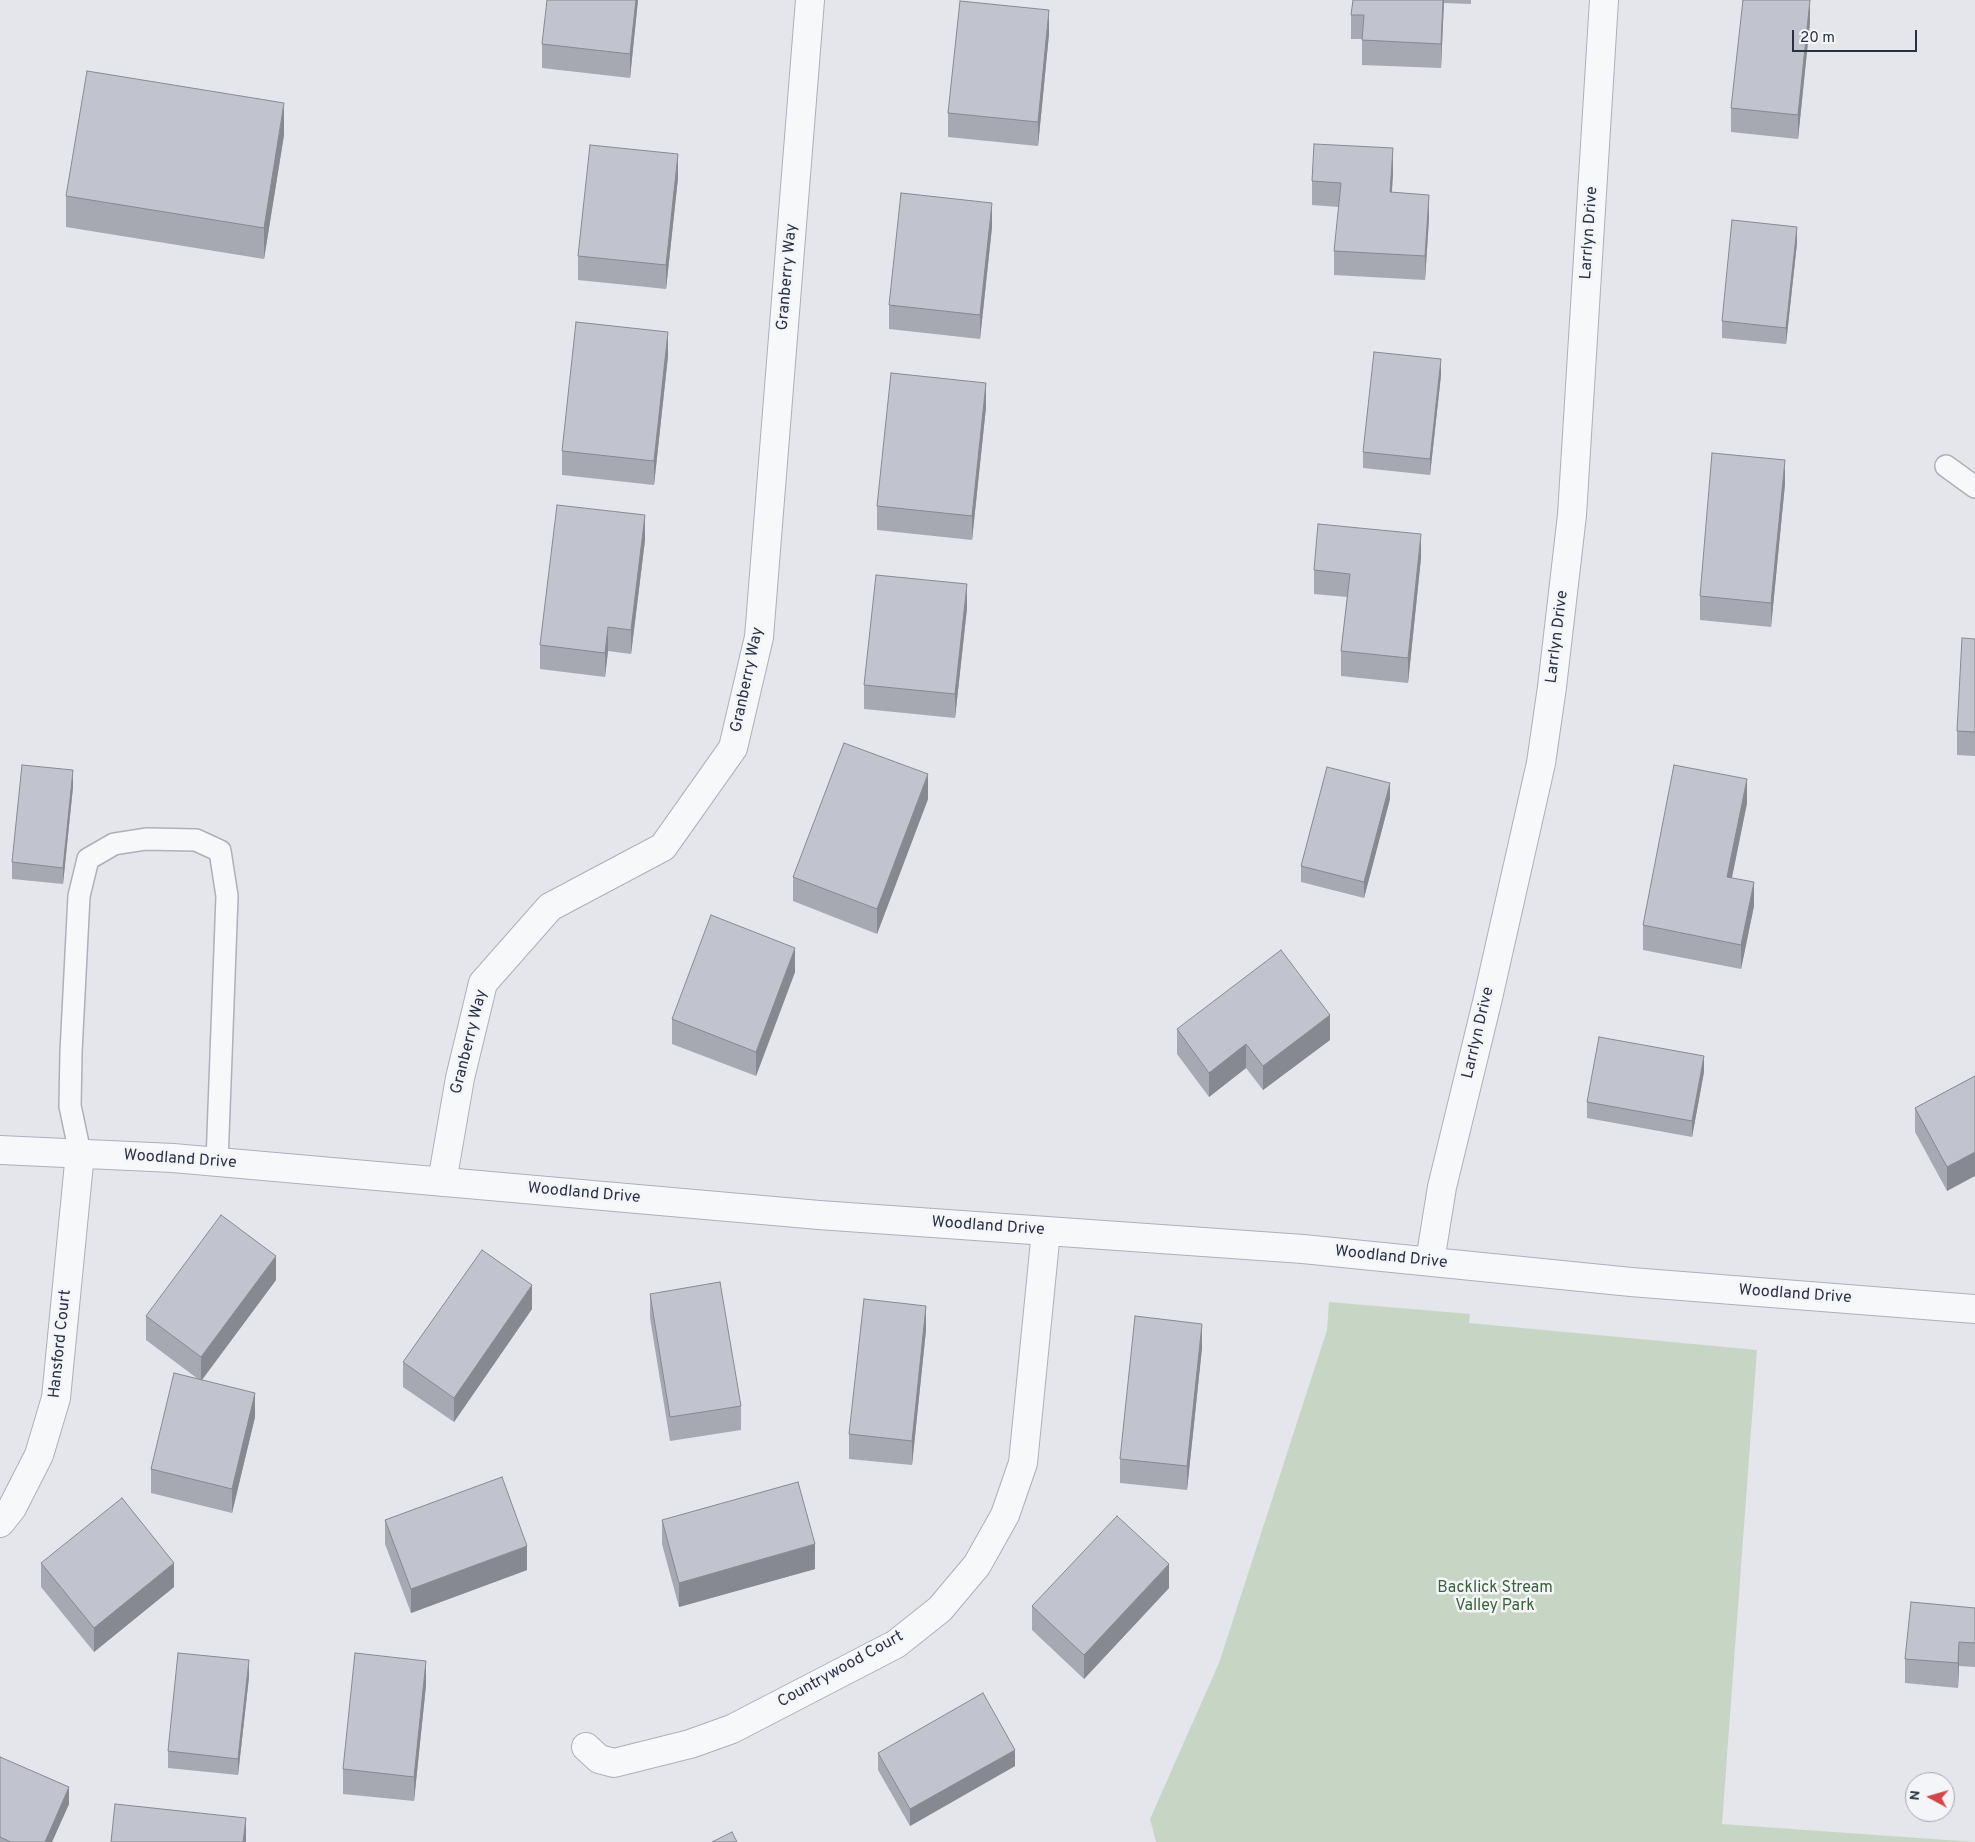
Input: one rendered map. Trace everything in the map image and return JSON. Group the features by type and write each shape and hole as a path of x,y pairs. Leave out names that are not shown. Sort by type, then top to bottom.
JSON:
{"street":[{"name":"Granberry Way","path":"442,1182 460,1078 484,983 550,907 663,847 733,748 759,637 810,0"},
{"name":"Larrlyn Drive","path":"1430,1261 1442,1187 1488,998 1541,762 1552,687 1572,515 1604,0"},
{"name":"Woodland Drive","path":"0,1150 217,1162 818,1215 1303,1249 1631,1282 1975,1309"},
{"name":"Hansford Court","path":"0,1523 12,1508 39,1455 56,1398 80,1153"},
{"name":"Countrywood Court","path":"586,1746 599,1759 614,1762 690,1744 732,1729 896,1644 940,1608 977,1565 996,1532 1005,1515 1023,1463 1046,1231"}],"lane":[{"path":"1946,466 1975,487"},
{"path":"80,1153 70,1106 71,1052 79,896 88,859 114,844 146,839 196,840 220,851 227,896 217,1162"}],"green space":[{"name":"Backlick Stream Valley Park","path":"1329,1302 1470,1314 1469,1323 1757,1350 1722,1824 1975,1842 1156,1842 1150,1819 1219,1663 1327,1330"}],"building":[{"path":"547,0 636,0 630,54 542,44"},
{"path":"1353,0 1443,0 1441,44 1362,40 1364,15 1351,15"},
{"path":"1743,0 1810,0 1798,115 1731,108"},
{"path":"960,1 1049,10 1038,122 948,113"},
{"path":"87,71 284,103 264,228 66,196"},
{"path":"1314,144 1393,148 1390,192 1429,195 1425,256 1334,251 1341,183 1312,181"},
{"path":"590,145 678,154 666,265 578,256"},
{"path":"901,193 992,203 980,315 889,305"},
{"path":"1732,220 1797,227 1786,328 1722,321"},
{"path":"576,322 668,332 654,461 562,451"},
{"path":"1374,352 1441,359 1430,459 1363,452"},
{"path":"891,373 986,383 972,516 877,506"},
{"path":"1712,453 1785,460 1771,603 1700,596"},
{"path":"557,505 645,515 631,630 608,627 605,653 540,645"},
{"path":"1318,524 1421,534 1408,658 1341,651 1350,574 1314,570"},
{"path":"876,575 967,584 955,694 864,685"},
{"path":"1962,638 1975,639 1975,732 1957,731"},
{"path":"844,743 928,774 877,909 793,877"},
{"path":"22,765 73,770 63,868 12,862"},
{"path":"1674,765 1747,779 1727,877 1754,882 1741,945 1643,925"},
{"path":"1327,767 1390,783 1364,882 1301,866"},
{"path":"711,915 795,948 756,1052 672,1019"},
{"path":"1281,950 1330,1015 1263,1066 1246,1044 1209,1073 1177,1029"},
{"path":"1599,1037 1704,1056 1692,1121 1587,1102"},
{"path":"1975,1076 1975,1152 1947,1167 1915,1108"},
{"path":"221,1215 276,1256 201,1357 146,1316"},
{"path":"482,1250 532,1285 454,1398 403,1362"},
{"path":"720,1282 741,1406 670,1417 650,1294"},
{"path":"864,1299 926,1306 912,1441 849,1434"},
{"path":"1135,1316 1202,1324 1187,1466 1120,1459"},
{"path":"174,1373 255,1393 232,1489 151,1469"},
{"path":"502,1477 527,1546 411,1589 385,1520"},
{"path":"798,1482 815,1544 679,1583 662,1520"},
{"path":"122,1498 174,1563 94,1628 41,1563"},
{"path":"1117,1516 1169,1564 1084,1655 1032,1606"},
{"path":"1911,1602 1975,1608 1975,1643 1959,1642 1958,1663 1905,1659"},
{"path":"178,1653 249,1660 238,1759 168,1751"},
{"path":"355,1653 426,1661 414,1777 343,1769"},
{"path":"983,1693 1015,1750 910,1809 878,1753"},
{"path":"0,1757 69,1787 45,1842 11,1842 0,1837"},
{"path":"115,1804 246,1818 243,1842 111,1842"},
{"path":"732,1832 737,1842 712,1842"}]}
